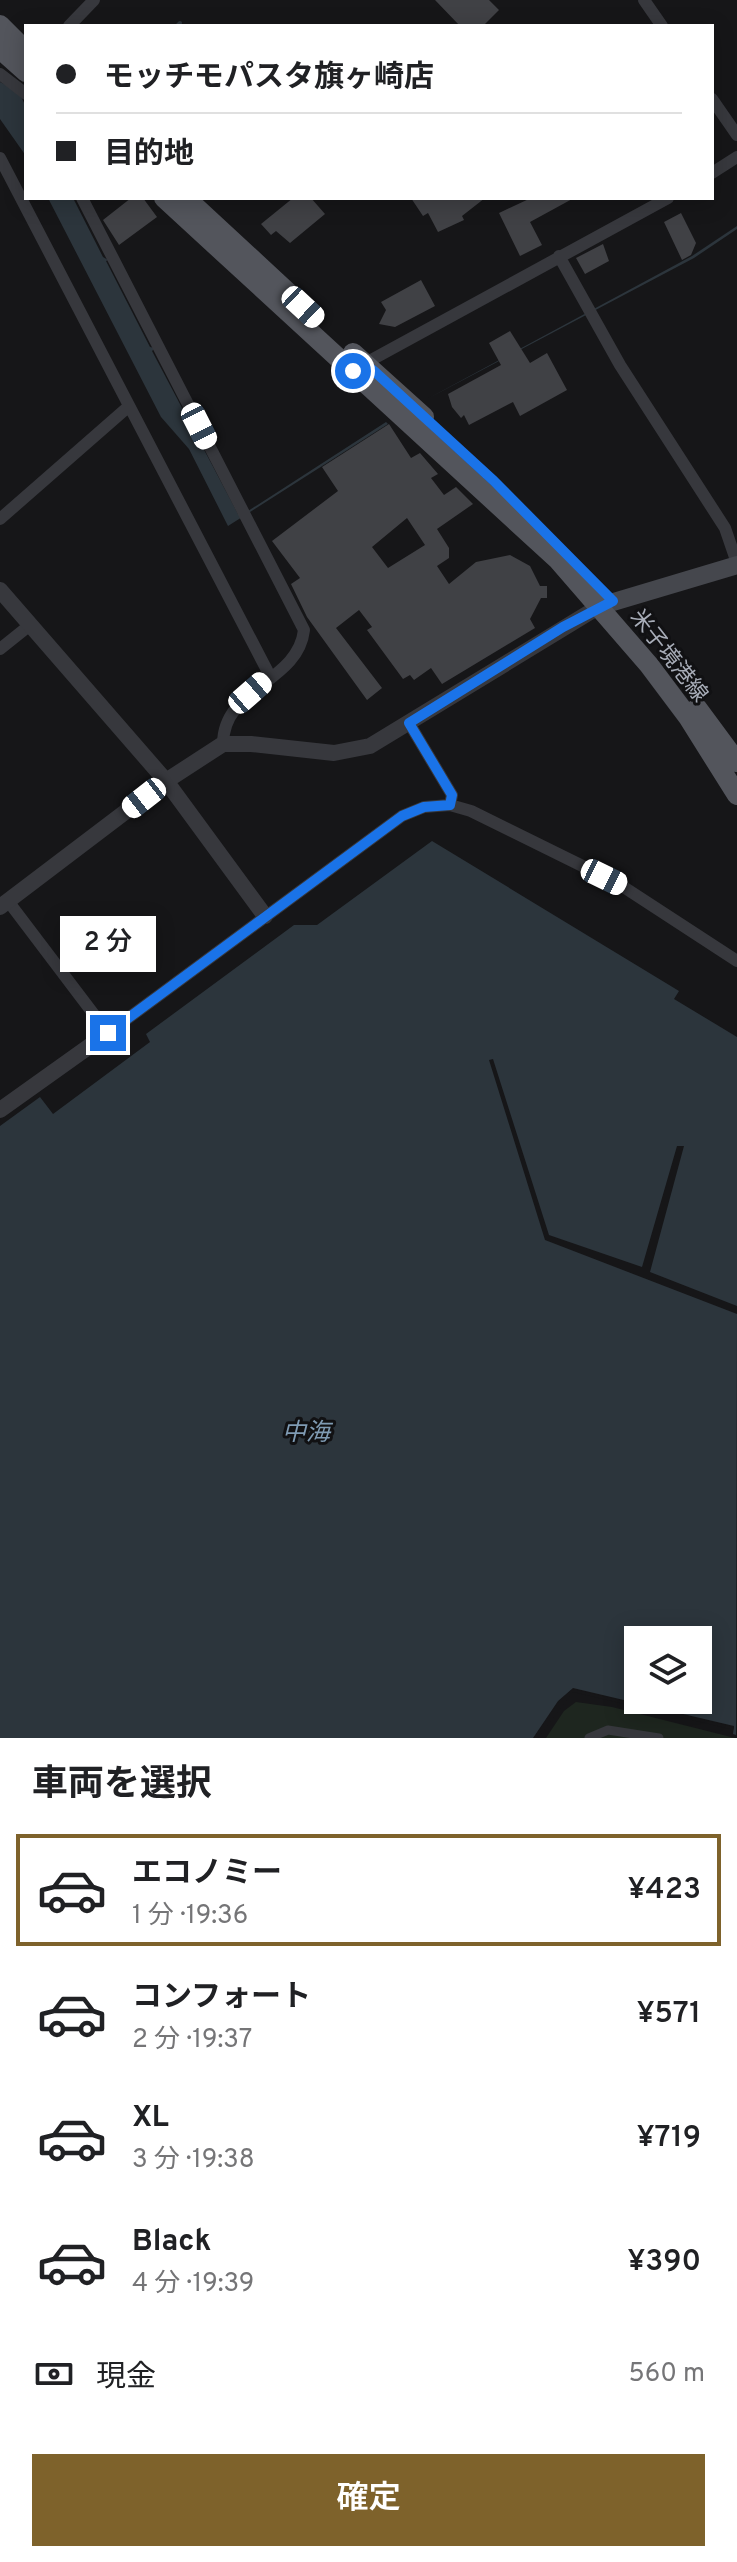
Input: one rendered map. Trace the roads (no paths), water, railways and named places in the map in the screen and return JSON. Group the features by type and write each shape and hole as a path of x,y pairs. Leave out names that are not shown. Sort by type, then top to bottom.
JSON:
{"main road":[{"path":"0,25 24,49"},
{"path":"0,49 24,70"},
{"name":"米子境港線","path":"166,200 359,367"},
{"name":"米子境港線","path":"188,200 487,493 607,603 737,760"},
{"path":"607,603 737,564"},
{"name":"米子境港線","path":"607,603 688,717 737,795"}],"street":[{"path":"71,24 94,0"},
{"path":"644,0 661,24"},
{"path":"0,74 24,92"},
{"path":"714,102 737,135"},
{"path":"714,172 737,157"},
{"path":"1,164 270,676"},
{"path":"83,200 304,630 296,657 230,710 223,728 223,744"},
{"path":"359,367 664,200"},
{"path":"559,256 725,528 737,564"},
{"path":"0,519 128,407"},
{"path":"0,590 166,781 265,916"},
{"path":"108,1033 4,904 166,781 223,744 334,753 370,746 607,603"},
{"path":"0,649 30,625"},
{"path":"409,723 452,795 450,805"},
{"path":"0,1110 402,816 424,807 450,805 471,811 619,884 737,961"},
{"path":"589,1738 608,1730 659,1738"}],"water":[{"path":"0,82 19,92 24,103 24,153 0,119"},
{"path":"49,200 74,200 103,257 108,260 150,347 155,348 152,351 238,514 248,511 386,422 388,424 228,526 189,449 161,417"},
{"path":"737,226 737,229 694,258 427,399 692,256"},
{"name":"中海","path":"432,841 679,991 674,999 737,1037 737,1306 650,1272 684,1146 677,1146 642,1267 549,1235 493,1059 489,1060 545,1240 737,1314 736,1735 733,1734 734,1726 683,1714 712,1714 712,1626 624,1626 624,1700 573,1688 558,1701 533,1738 0,1738 0,1126 40,1097 53,1114 150,1042 146,1034 294,925 317,925"}]}
